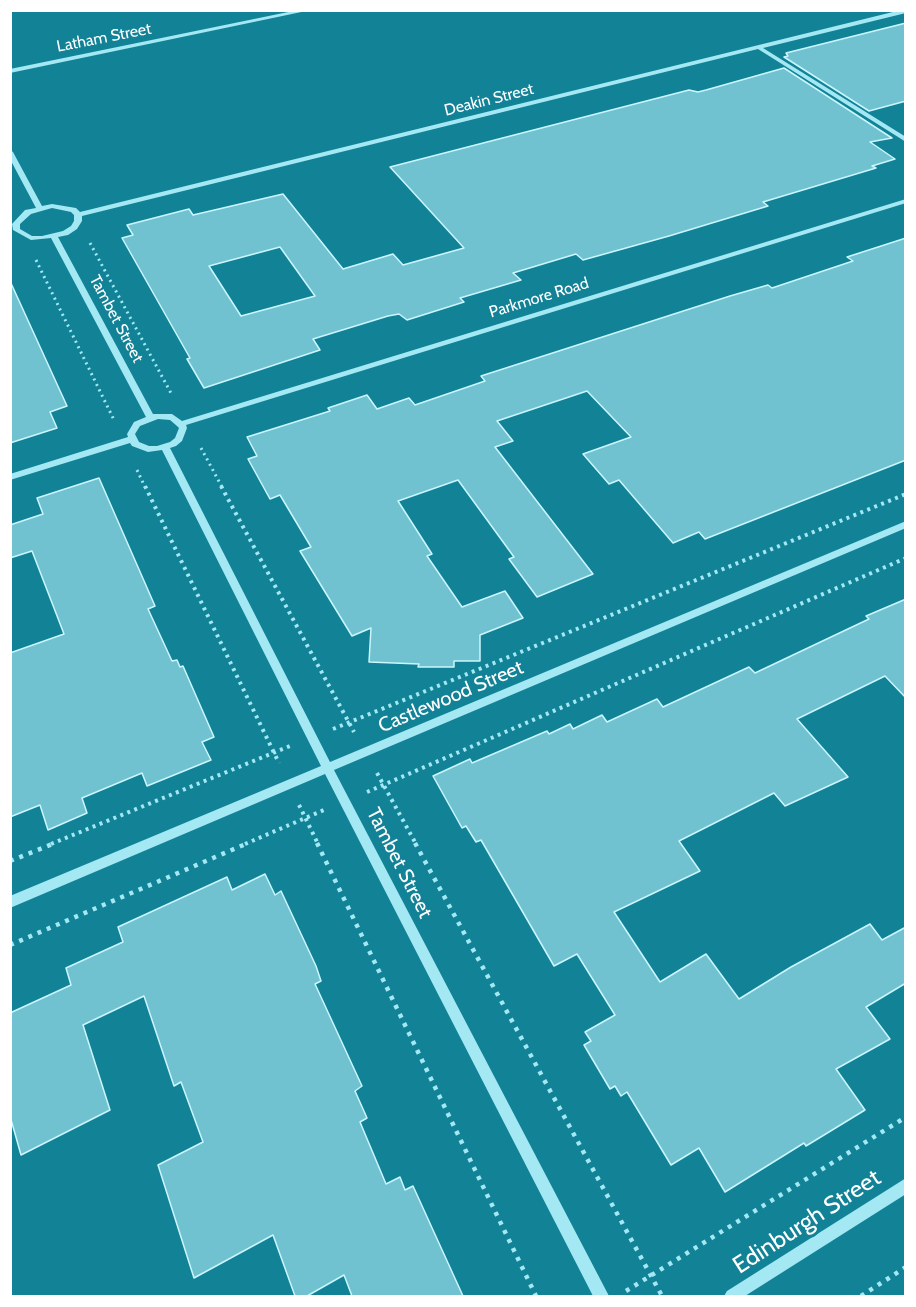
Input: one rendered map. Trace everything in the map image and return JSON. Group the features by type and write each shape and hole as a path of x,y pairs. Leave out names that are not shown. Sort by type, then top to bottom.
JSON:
{"street":[{"name":"Latham Street","path":"10,71 309,10"},
{"name":"Deakin Street","path":"78,215 906,10"},
{"path":"758,47 906,140"},
{"path":"10,152 39,207"},
{"name":"Parkmore Road","path":"181,423 906,201"},
{"path":"64,206 74,210 78,215 78,221 74,228 54,237 31,238 14,231 20,217 39,207 64,206"},
{"name":"Tambet Street","path":"54,237 150,417"},
{"path":"150,417 172,417 181,423 183,428 178,439 165,447 148,449 140,447 132,439 131,434 137,424 150,417"},
{"path":"10,477 132,439"},
{"name":"Tambet Street","path":"165,447 328,769 601,1296"},
{"name":"Castlewood Street","path":"10,902 906,524"},
{"name":"Edinburgh Street","path":"732,1296 906,1185"}],"path":[{"path":"90,243 172,395"},
{"path":"35,258 536,1296"},
{"path":"198,443 662,1296"},
{"path":"10,861 906,494"},
{"path":"10,945 906,558"},
{"path":"618,1296 906,1117"},
{"path":"861,1296 906,1266"}],"building":[{"path":"906,23 906,101 869,111 784,57 788,56 786,53"},
{"path":"784,68 892,138 870,142 895,159 872,166 876,168 763,202 768,206 669,236 583,260 576,254 513,273 521,280 460,298 464,302 407,320 399,314 388,316 313,339 320,350 204,388 187,359 190,358 122,238 133,235 127,225 189,209 193,215 283,194 343,269 393,254 403,265 464,248 390,167 689,90 698,92","holes":["280,247 315,296 241,316 209,266"]},
{"path":"906,238 906,460 705,539 699,532 673,543 619,480 609,484 583,454 631,437 587,391 497,421 513,441 495,447 593,574 537,597 509,559 514,557 458,480 398,501 432,554 427,556 462,607 505,591 523,618 480,635 480,661 454,661 454,667 418,667 419,664 369,662 371,628 352,636 300,551 311,547 280,495 270,499 248,459 257,456 247,437 330,411 328,408 367,395 377,409 409,398 415,405 485,381 481,376 730,296 768,285 772,288 853,261 847,257"},
{"path":"10,281 67,406 50,412 57,428 10,443"},
{"path":"99,478 155,606 148,609 172,661 177,660 180,667 183,666 214,737 202,742 211,760 147,786 142,773 82,798 87,813 48,830 40,805 10,817 10,653 64,634 32,551 10,558 10,525 43,514 37,498"},
{"path":"906,599 906,698 885,676 797,719 848,777 785,806 774,793 679,841 700,871 614,912 660,982 706,954 739,999 791,967 870,924 882,940 906,927 906,983 866,1007 890,1039 836,1069 865,1110 806,1146 804,1143 725,1192 699,1148 671,1165 627,1092 621,1096 615,1086 610,1089 584,1045 591,1041 585,1032 615,1015 577,954 554,966 481,840 476,842 466,826 462,828 433,776 470,759 472,763 547,731 549,734 570,724 573,729 602,715 607,722 657,699 663,707 749,667 755,673 869,619 866,616"},
{"path":"265,874 275,895 281,891 316,966 321,981 315,984 362,1086 355,1091 367,1118 360,1122 386,1184 400,1177 405,1190 413,1186 463,1296 352,1296 344,1275 307,1296 295,1296 273,1235 194,1278 158,1165 203,1142 181,1082 174,1086 144,996 83,1025 110,1110 21,1155 10,1116 10,1013 71,985 66,968 123,942 118,927 227,877 232,890"}]}
